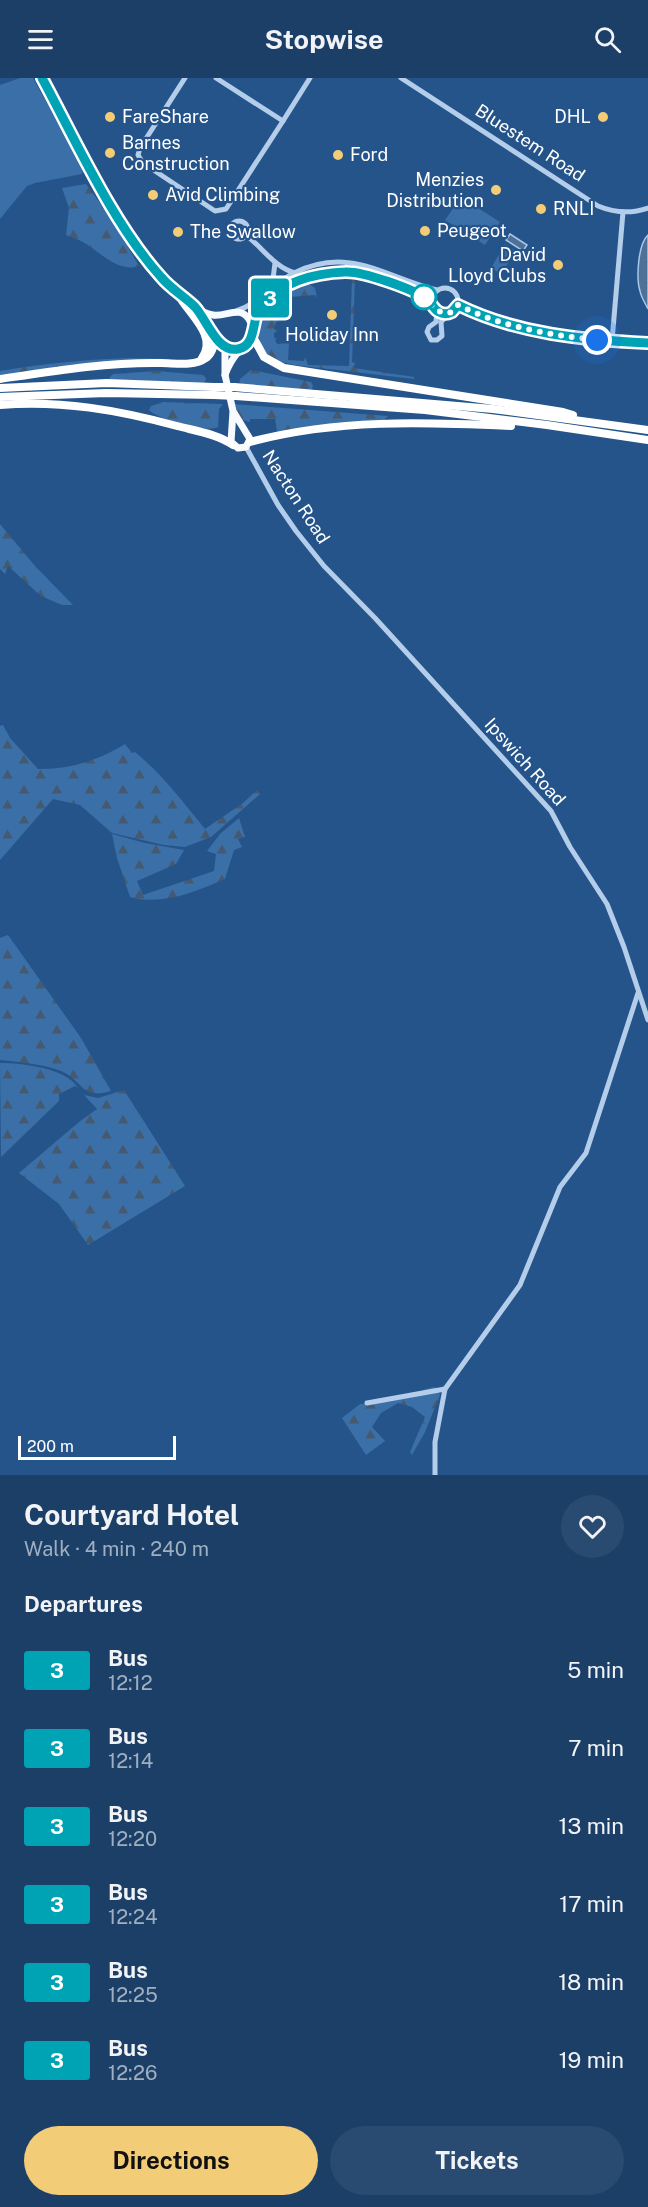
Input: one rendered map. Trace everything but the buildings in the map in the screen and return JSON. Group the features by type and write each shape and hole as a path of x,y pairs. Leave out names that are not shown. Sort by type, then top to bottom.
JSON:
{"highway":[{"path":"179,296 201,326 206,338 206,350 200,361"},
{"path":"253,331 264,357 284,368 563,412 590,422"},
{"path":"0,379 76,368 192,363 210,354 215,336"},
{"path":"0,388 107,383 470,406 648,430"},
{"path":"0,397 214,391"},
{"path":"235,392 425,410 648,440"},
{"path":"0,405 56,403 100,408 186,428 220,438 233,445"},
{"path":"248,445 296,431 376,423 547,425"}],"main road":[{"path":"42,78 117,216 145,258 179,296 194,306 211,314 236,311 247,316 253,331 247,344 232,350 225,348 194,306"},
{"path":"215,336 216,322 225,313"},
{"path":"225,348 225,375 233,411 231,442 238,448 248,445 248,433 233,411"},
{"path":"225,375 241,348"}],"street":[{"path":"185,78 140,148 138,155 143,164 215,211 226,209 310,78"},
{"path":"216,78 283,121"},
{"name":"Bluestem Road","path":"401,78 598,206 610,211 623,212 635,212 648,208"},
{"path":"612,342 623,212"},
{"path":"246,235 261,246 275,263 295,273"},
{"path":"272,286 275,263"},
{"path":"236,311 249,307 272,286 313,265 355,263 380,269 438,290"},
{"path":"253,331 260,307 286,286 310,277 347,271 376,278 424,297 437,311 436,322 429,327 427,332 429,338 434,340 442,336 441,322 458,305 458,297 453,290 445,287 433,294 432,304"},
{"path":"458,305 473,313 528,330 562,337 648,343"},
{"path":"437,311 449,313"},
{"name":"Nacton Road","path":"248,445 296,531 324,566 371,614"},
{"name":"Ipswich Road","path":"371,614 551,811 570,847 607,904 648,1020"},
{"path":"435,1475 435,1442 445,1389 520,1285 560,1187 586,1153 639,991"},
{"path":"367,1403 445,1389"}],"green space":[{"path":"20,78 33,78 83,168 82,174 27,186 0,219 0,85"},
{"path":"86,184 111,218 139,266 124,267 83,242 66,235 69,208 62,188"},
{"path":"461,197 500,222 485,245 445,220"},
{"path":"505,244 516,251 501,274 491,268"},
{"path":"352,279 355,279 352,362 355,363 354,368 414,377 414,379 294,365 266,358 260,342 261,318 278,298 309,284 315,288 317,298 315,295 290,297 290,301 286,297 283,301 286,304 284,307 281,305 278,310 284,313 279,313 277,320 280,321 276,322 274,329 277,331 274,337 277,339 275,340 277,344 289,343 288,360 304,361 305,357 308,365 349,366"},
{"path":"102,359 166,359 0,378 0,371 17,368"},
{"path":"251,370 311,382 313,386 311,390 239,384 240,379"},
{"path":"157,371 203,375 206,378 206,384 112,382 109,378 113,374"},
{"path":"163,402 223,404 219,409 218,427 204,428 183,424 162,418 149,410 151,406"},
{"path":"232,404 388,416 384,420 277,431 275,419 250,419 250,422 243,420 242,423"},
{"path":"0,524 35,566 73,605 62,605 41,596 8,566 5,574 0,569"},
{"path":"3,725 10,738 38,769 61,768 83,763 125,744 132,753 135,752 163,779 205,829 243,803 257,790 260,794 211,837 185,847 164,845 112,833 80,805 53,799 0,860 0,726"},
{"path":"239,818 245,837 238,839 242,847 234,850 225,879 190,893 166,899 130,897 112,834 184,850 176,864 137,881 143,895 214,871 216,854 207,851 220,834"},
{"path":"8,935 81,1038 111,1091 94,1093 83,1088 61,1071 39,1065 0,1060 0,938"},
{"path":"0,1063 20,1064 54,1071 72,1081 78,1088 75,1086 59,1094 59,1101 1,1157"},
{"path":"124,1090 185,1186 88,1245 59,1204 19,1173 97,1109 84,1095 98,1098"},
{"path":"434,1387 440,1395 425,1432 412,1455 410,1452 425,1417 412,1407 398,1403 381,1413 372,1427 385,1441 366,1455 342,1418 360,1404 375,1403"}],"water":[{"path":"510,234 527,245 523,251 506,240"},
{"path":"648,235 648,309 641,293 638,270 642,246"}],"bus line":[{"name":"3","path":"42,78 117,216 145,258 179,296 194,306 217,341 225,348 235,350 250,341 255,317 260,307 286,286 310,277 347,271 376,278 424,297 443,314 452,312 458,305 473,313 545,334 612,342 648,343"}],"place":[{"name":"FareShare","path":"110,117"},
{"name":"DHL","path":"603,117"},
{"name":"Barnes Construction","path":"110,153"},
{"name":"Ford","path":"338,155"},
{"name":"Menzies Distribution","path":"496,190"},
{"name":"Avid Climbing","path":"153,195"},
{"name":"RNLI","path":"541,209"},
{"name":"Peugeot","path":"425,231"},
{"name":"The Swallow","path":"178,232"},
{"name":"David Lloyd Clubs","path":"558,265"},
{"name":"Holiday Inn","path":"332,315"}],"route":[{"path":"424,297 443,314 452,312 458,305 473,313 528,330 562,337 597,340"}]}
